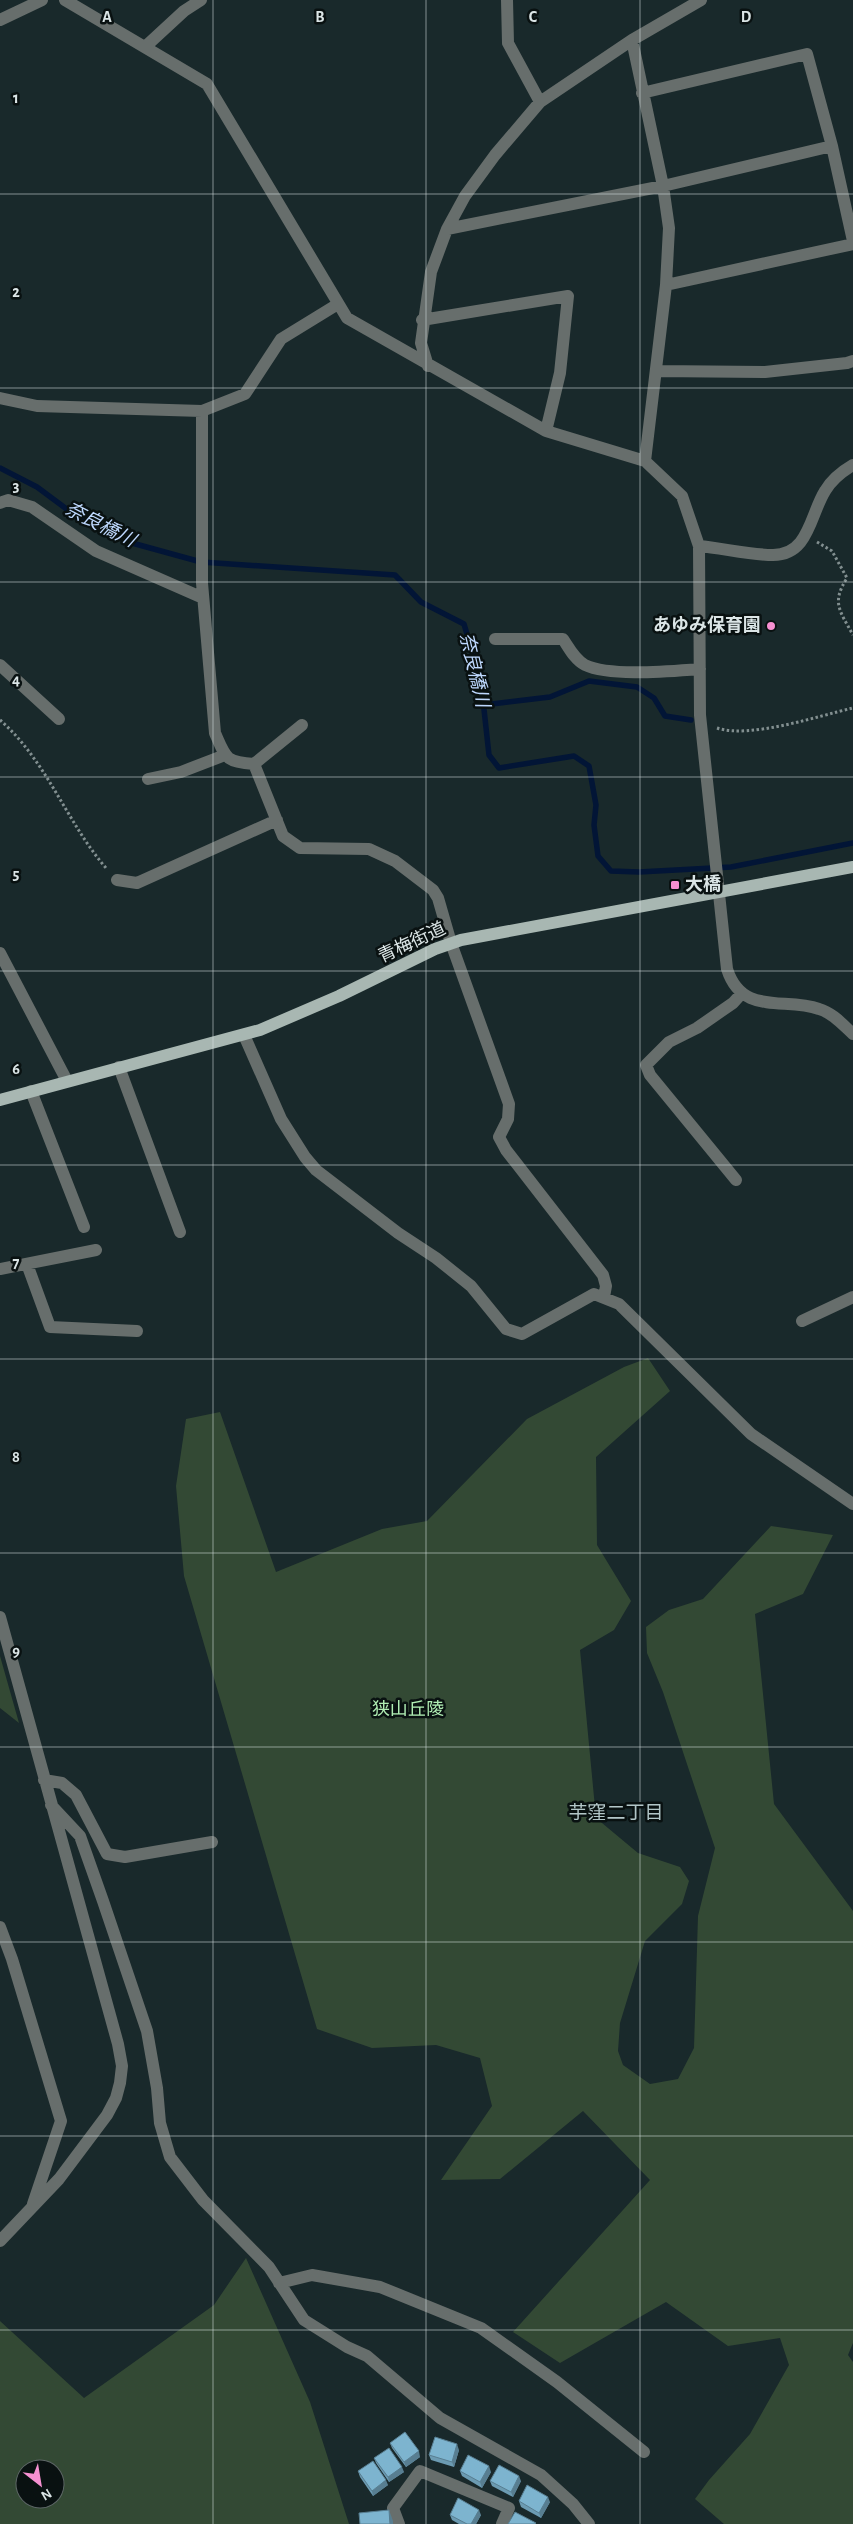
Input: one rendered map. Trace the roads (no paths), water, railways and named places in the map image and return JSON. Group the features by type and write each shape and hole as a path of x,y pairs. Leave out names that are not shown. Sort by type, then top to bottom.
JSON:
{"main road":[{"name":"青梅街道","path":"0,1100 68,1080 244,1035 298,1015 451,943 853,867"}],"street":[{"path":"0,20 42,0"},
{"path":"65,0 207,84 348,318 428,366 546,431 645,461 682,496 700,546 701,722 727,970 730,979 742,994 762,1003 819,1009 834,1017 853,1034"},
{"path":"145,48 184,10 201,0"},
{"path":"507,0 508,43 540,102"},
{"path":"428,366 421,343 422,320 431,272 447,229 465,196 490,162 540,102 632,40 701,0"},
{"path":"632,40 663,186 669,228 666,284 645,461"},
{"path":"642,93 807,54 832,146 853,243 666,284"},
{"path":"447,229 663,186 832,146"},
{"path":"422,320 568,296 560,373 546,431"},
{"path":"0,398 37,406 202,411 245,394 281,339 338,304"},
{"path":"656,371 765,372 847,363 853,360"},
{"path":"202,411 202,575 214,733 225,755 234,762 254,764 302,725"},
{"path":"700,546 773,555 788,552 805,536 825,490 839,474 853,465"},
{"path":"0,503 8,500 32,507 96,551 203,598"},
{"path":"495,639 563,639 577,659 586,665 598,668 642,673 700,669"},
{"path":"0,665 59,719"},
{"path":"148,779 181,772 225,755"},
{"path":"254,764 283,836 300,848 369,849 395,861 433,890 438,898 451,943 509,1104 508,1119 499,1137 506,1150 602,1275 606,1286 604,1297"},
{"path":"117,880 137,883 277,820"},
{"path":"0,953 68,1080"},
{"path":"736,1180 650,1075 646,1064 669,1042 697,1028 733,1003 742,994"},
{"path":"244,1035 281,1119 305,1158 316,1170 332,1180 398,1233 436,1258 472,1286 506,1329 522,1334 594,1294 619,1304 751,1434 853,1504"},
{"path":"119,1067 180,1232"},
{"path":"31,1091 84,1227"},
{"path":"0,1269 96,1250"},
{"path":"27,1264 50,1327 137,1330"},
{"path":"802,1321 853,1297"},
{"path":"0,1618 118,2044 122,2066 116,2098 107,2115 59,2179 0,2240"},
{"path":"44,1780 62,1783 76,1795 107,1854 124,1857 212,1842"},
{"path":"51,1805 80,1836 103,1901 147,2031 157,2088 160,2123 170,2156 203,2200 269,2267 304,2320 347,2347 367,2356 440,2418 540,2475 573,2504 588,2524"},
{"path":"0,1927 6,1959 61,2121 32,2206"},
{"path":"279,2283 312,2275 380,2287 481,2328 550,2377 644,2452"},
{"path":"399,2524 393,2508 420,2471 509,2508 502,2524"}],"waterway":[{"name":"奈良橋川","path":"0,468 37,487 76,516 132,543 201,562 395,575 421,602 464,624 481,682 489,755 499,768 574,756 589,766 596,805 594,825 598,856 611,871 639,872 731,867 853,843"},
{"path":"484,705 550,697 589,681 637,687 654,698 665,716 691,720"}],"place":[{"name":"あゆみ保育園","path":"771,626"},
{"name":"大橋","path":"675,885"}],"district":[{"name":"芋窪二丁目","path":"616,1813"}],"park label":[{"name":"狭山丘陵","path":"408,1710"}]}
